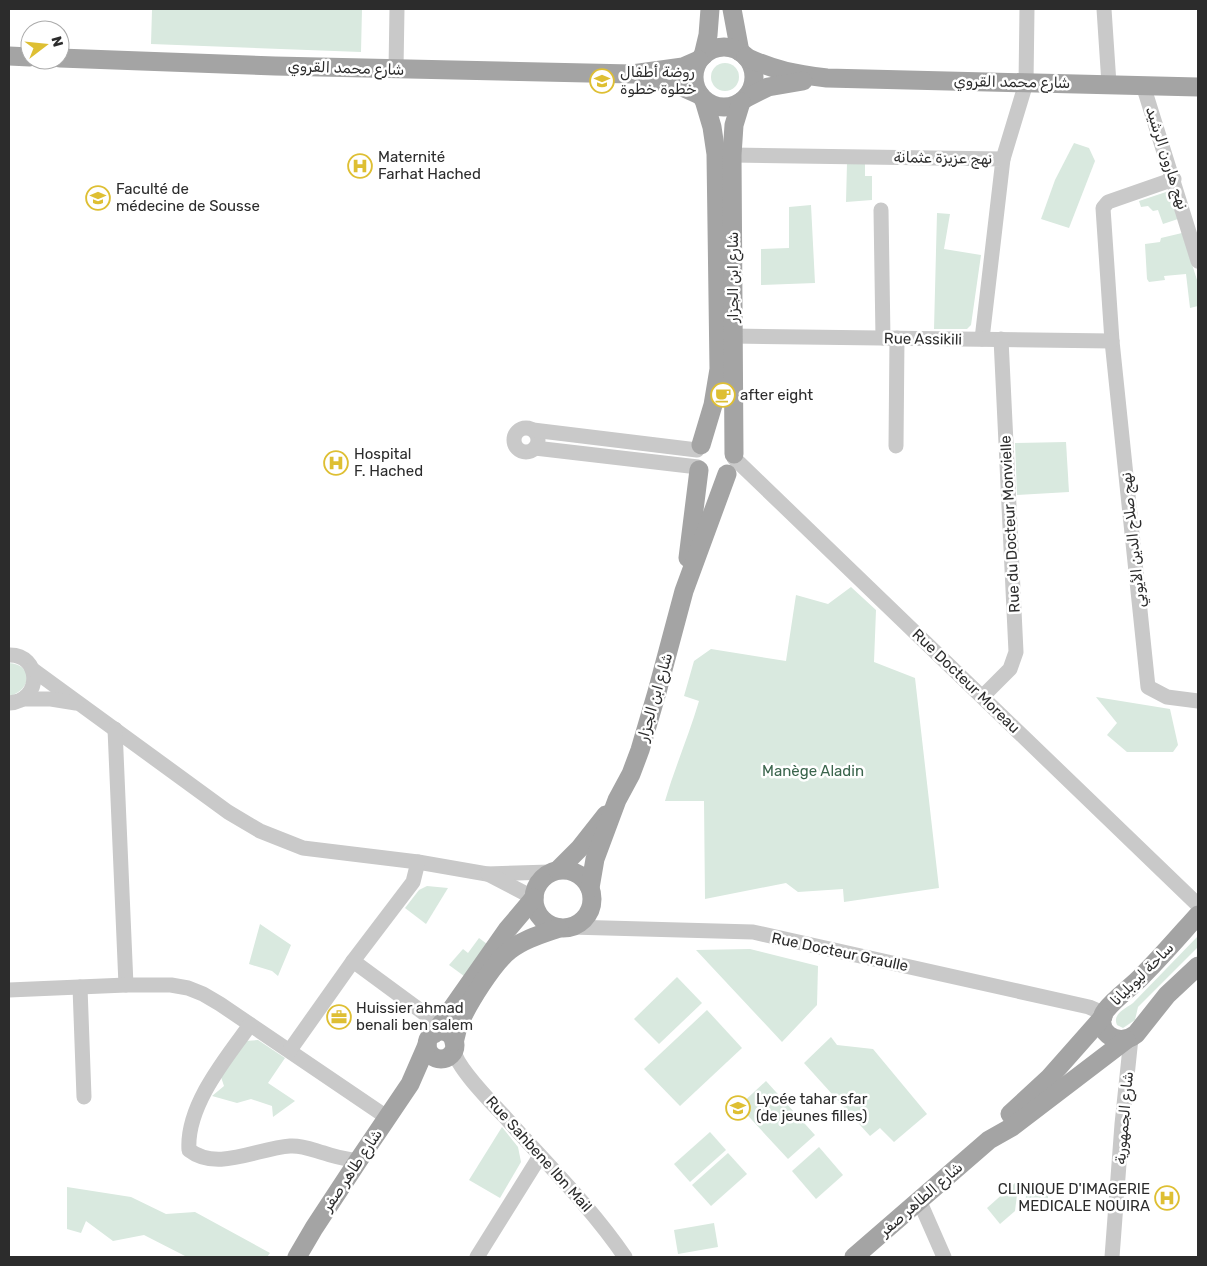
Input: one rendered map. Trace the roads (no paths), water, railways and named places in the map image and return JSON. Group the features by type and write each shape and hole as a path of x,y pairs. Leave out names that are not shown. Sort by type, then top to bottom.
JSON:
{"main road":[{"path":"702,98 694,78 695,69 701,58 708,35 710,9"},
{"path":"732,9 743,54 751,64 754,82 744,100"},
{"name":"شارع محمد القروي","path":"70,58 396,69 632,74 683,67 701,58 711,50 721,47 731,48 765,66 788,73 827,78 1198,86"},
{"name":"شارع محمد القروي","path":"632,74 680,86 713,106 722,108 732,106 768,87 788,82 827,78"},
{"name":"شارع ابن الجزار","path":"684,591 699,458 713,405 718,369 716,154 712,127 702,98"},
{"name":"شارع ابن الجزار","path":"590,888 595,859 617,800 631,774 640,750 658,692 684,591 731,462 733,336 732,155 734,125 744,100"},
{"path":"710,440 720,440 729,445 731,462 718,478 710,477 699,458 710,440"},
{"name":"شارع ابن الجزار","path":"554,871 580,848 617,800"},
{"path":"450,1051 458,1026 466,1010 497,963 509,950 532,937 564,928 584,919 589,912 592,905 590,888 577,873 568,870 554,871 538,883 534,898 538,914 544,921 564,928"},
{"name":"شارع طاهر صفر","path":"297,1257 314,1228 410,1084 434,1034 507,930 534,898"},
{"name":"ساحة ليوبليانا","path":"1128,1039 1120,1040 1108,1035 1103,1023 1103,1016 1106,1010 1144,974 1198,915"},
{"path":"1128,1039 1136,1034 1167,995 1194,970"},
{"name":"شارع الطاهر صفر","path":"854,1257 989,1140 1006,1118 1049,1078 1103,1016"},
{"path":"434,1034 442,1032 450,1035 450,1051"},
{"name":"شارع الطاهر صفر","path":"989,1140 1012,1127 1128,1039"},
{"name":"شارع طاهر صفر","path":"410,1084 450,1051"}],"street":[{"path":"396,69 397,9"},
{"path":"1002,159 1026,83 1027,9"},
{"path":"1104,9 1108,84"},
{"name":"نهج هارون الرشيد","path":"1143,85 1174,179 1198,261"},
{"name":"نهج عزيزة عثمانة","path":"732,155 1002,159 982,339"},
{"path":"1112,341 1103,208 1108,202 1174,179"},
{"path":"881,210 896,446"},
{"name":"Rue Assikili","path":"733,336 1112,341"},
{"name":"Rue du Docteur Monvielle","path":"982,696 1010,669 1016,652 1001,339"},
{"name":"نهج صلاح الدين الأيوبي","path":"1112,341 1148,687 1167,697 1198,701"},
{"path":"529,428 699,458 535,448 530,451 524,451 516,446 515,437 520,430 529,428"},
{"path":"533,430 538,438 535,448"},
{"name":"Rue Docteur Moreau","path":"731,462 982,696 1198,905"},
{"path":"10,654 26,661 32,670 228,812 260,831 280,840 303,848 418,862 487,874 554,871"},
{"path":"13,703 28,695 34,683 32,670"},
{"path":"13,703 52,699 81,704"},
{"path":"115,729 126,985"},
{"path":"290,1050 353,961 413,882 418,862"},
{"path":"487,874 534,898"},
{"name":"Rue Docteur Graulle","path":"564,928 753,932 1089,1006 1103,1016"},
{"path":"353,961 434,1034"},
{"path":"9,990 126,985 171,985 188,988 203,994 290,1050 388,1118"},
{"path":"80,987 84,1096"},
{"path":"250,1025 208,1084 192,1127 188,1141 189,1150 205,1158 224,1159 290,1146 309,1148 325,1154 358,1161"},
{"name":"شارع الجمهورية","path":"1112,1257 1128,1039"},
{"name":"Rue Sahbene Ibn Mail","path":"450,1051 540,1156 608,1231 626,1257"},
{"path":"478,1257 540,1156"},
{"path":"920,1200 944,1257"}],"place":[{"name":"روضة أطفال خطوة خطوة","path":"602,81"},
{"name":"Maternité Farhat Hached","path":"360,166"},
{"name":"Faculté de médecine de Sousse","path":"98,198"},
{"name":"after eight","path":"723,395"},
{"name":"Hospital F. Hached","path":"336,463"},
{"name":"Huissier ahmad benali ben salem","path":"339,1017"},
{"name":"Lycée tahar sfar (de jeunes filles)","path":"738,1108"},
{"name":"CLINIQUE D'IMAGERIE MEDICALE NOUIRA","path":"1167,1198"}],"park label":[{"name":"Manège Aladin","path":"813,771"}]}
